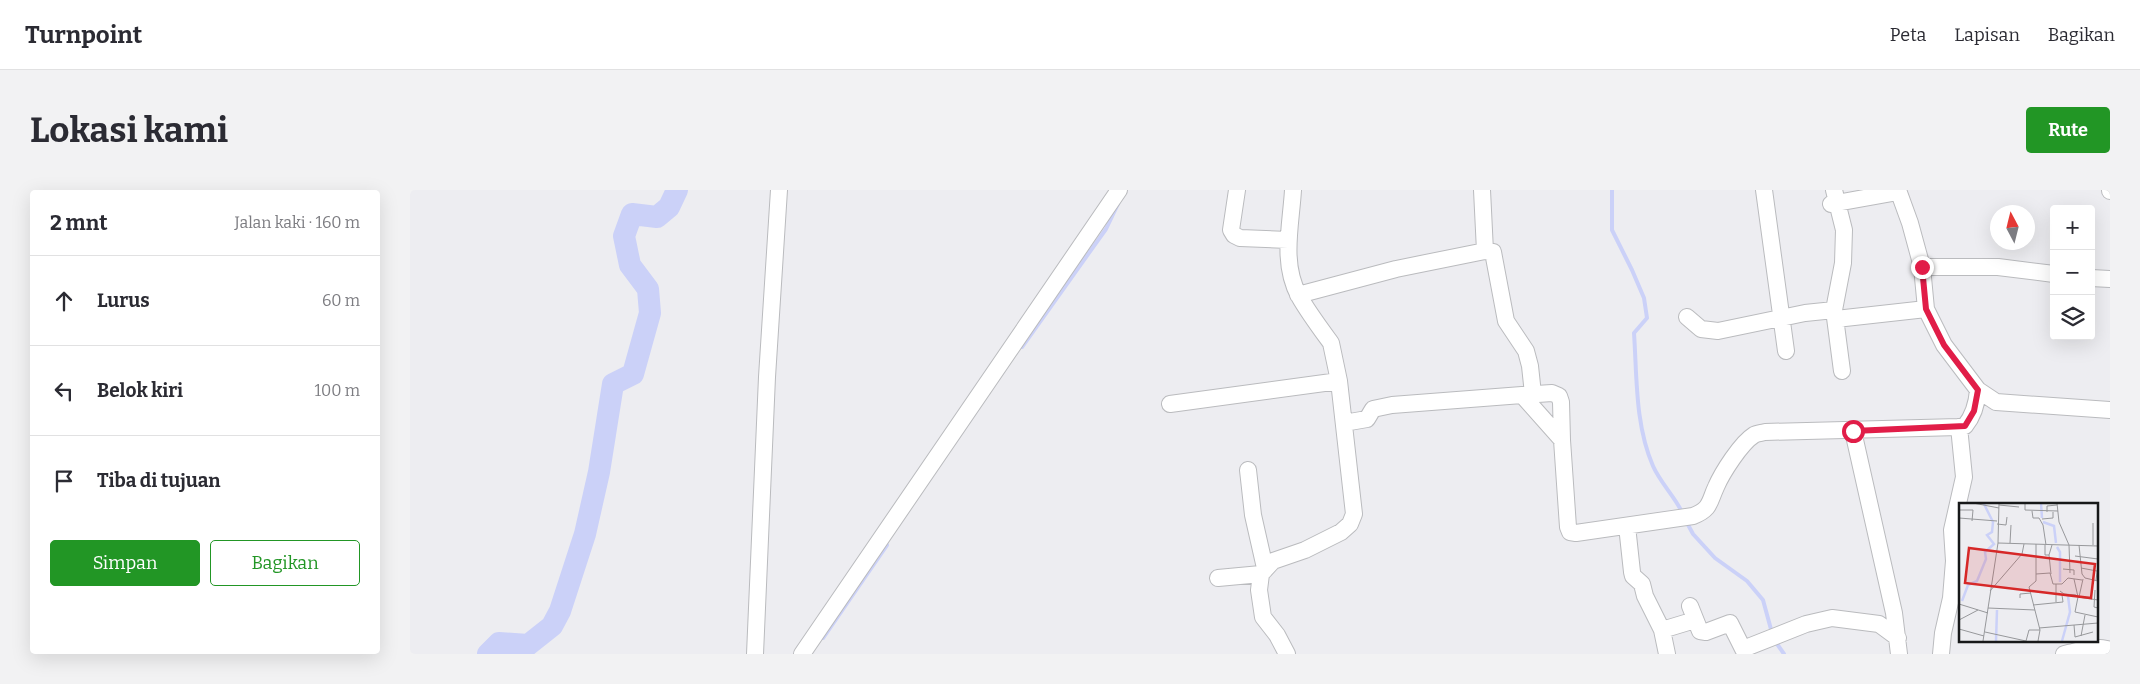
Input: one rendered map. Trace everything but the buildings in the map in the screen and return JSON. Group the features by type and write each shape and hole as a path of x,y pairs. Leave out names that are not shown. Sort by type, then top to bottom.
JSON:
{"street":[{"path":"755,654 767,377 779,190"},
{"path":"802,654 1119,190"},
{"path":"1237,190 1232,230 1234,235 1240,238 1288,240"},
{"path":"1218,578 1263,571 1273,561 1305,550 1342,532 1350,524 1354,514 1339,381 1331,343 1298,295 1288,257 1293,190"},
{"path":"1482,190 1485,251"},
{"path":"1764,190 1786,351"},
{"path":"1842,371 1835,315 1843,263 1844,230 1834,199 1898,191 1910,224 1922,267 1926,309 1944,345 1978,390 1996,402 2110,410"},
{"path":"1298,295 1396,270 1485,251 1494,253 1506,321 1526,351 1530,366 1528,395 1562,440"},
{"path":"1922,267 1998,268 2050,274"},
{"path":"2095,278 2110,279"},
{"path":"1687,317 1701,328 1718,331 1805,313 1835,315 1926,309"},
{"path":"1170,404 1339,381"},
{"path":"1344,423 1367,419 1373,409 1392,405 1552,393 1561,399 1562,440 1570,532 1627,526 1686,517 1703,512 1709,505 1716,486 1744,445 1754,435 1765,432 1853,431 1965,426 1977,404 1978,390"},
{"path":"1941,654 1943,633 1951,598 1954,561 1952,530 1964,477 1959,427"},
{"path":"1853,431 1894,613 1898,646"},
{"path":"1248,470 1253,515 1263,571 1259,590 1263,617 1287,654"},
{"path":"1627,526 1633,576 1640,580 1642,584 1645,596 1662,630 1667,654"},
{"path":"1662,630 1692,613 1700,631 1706,632 1730,624 1737,651 1806,624 1832,618 1879,624 1898,646"},
{"path":"2064,654 2088,648 2110,650"}],"waterway":[{"path":"488,654 499,643 528,645 552,626 560,611 585,534 599,472 613,384 633,374 650,313 648,289 630,265 624,236 632,214 657,217 669,207 677,190"},
{"path":"1612,190 1612,230 1644,298 1647,318 1634,333 1638,401 1643,434 1653,466 1682,512"},
{"path":"1022,347 1106,229 1118,204"},
{"path":"1686,521 1693,534 1715,558 1747,581 1763,600 1772,633"},
{"path":"823,638 887,545"},
{"path":"1775,641 1784,654"}],"route":[{"path":"1853,431 1965,426 1977,404 1978,390 1944,345 1926,309 1922,267"}]}
